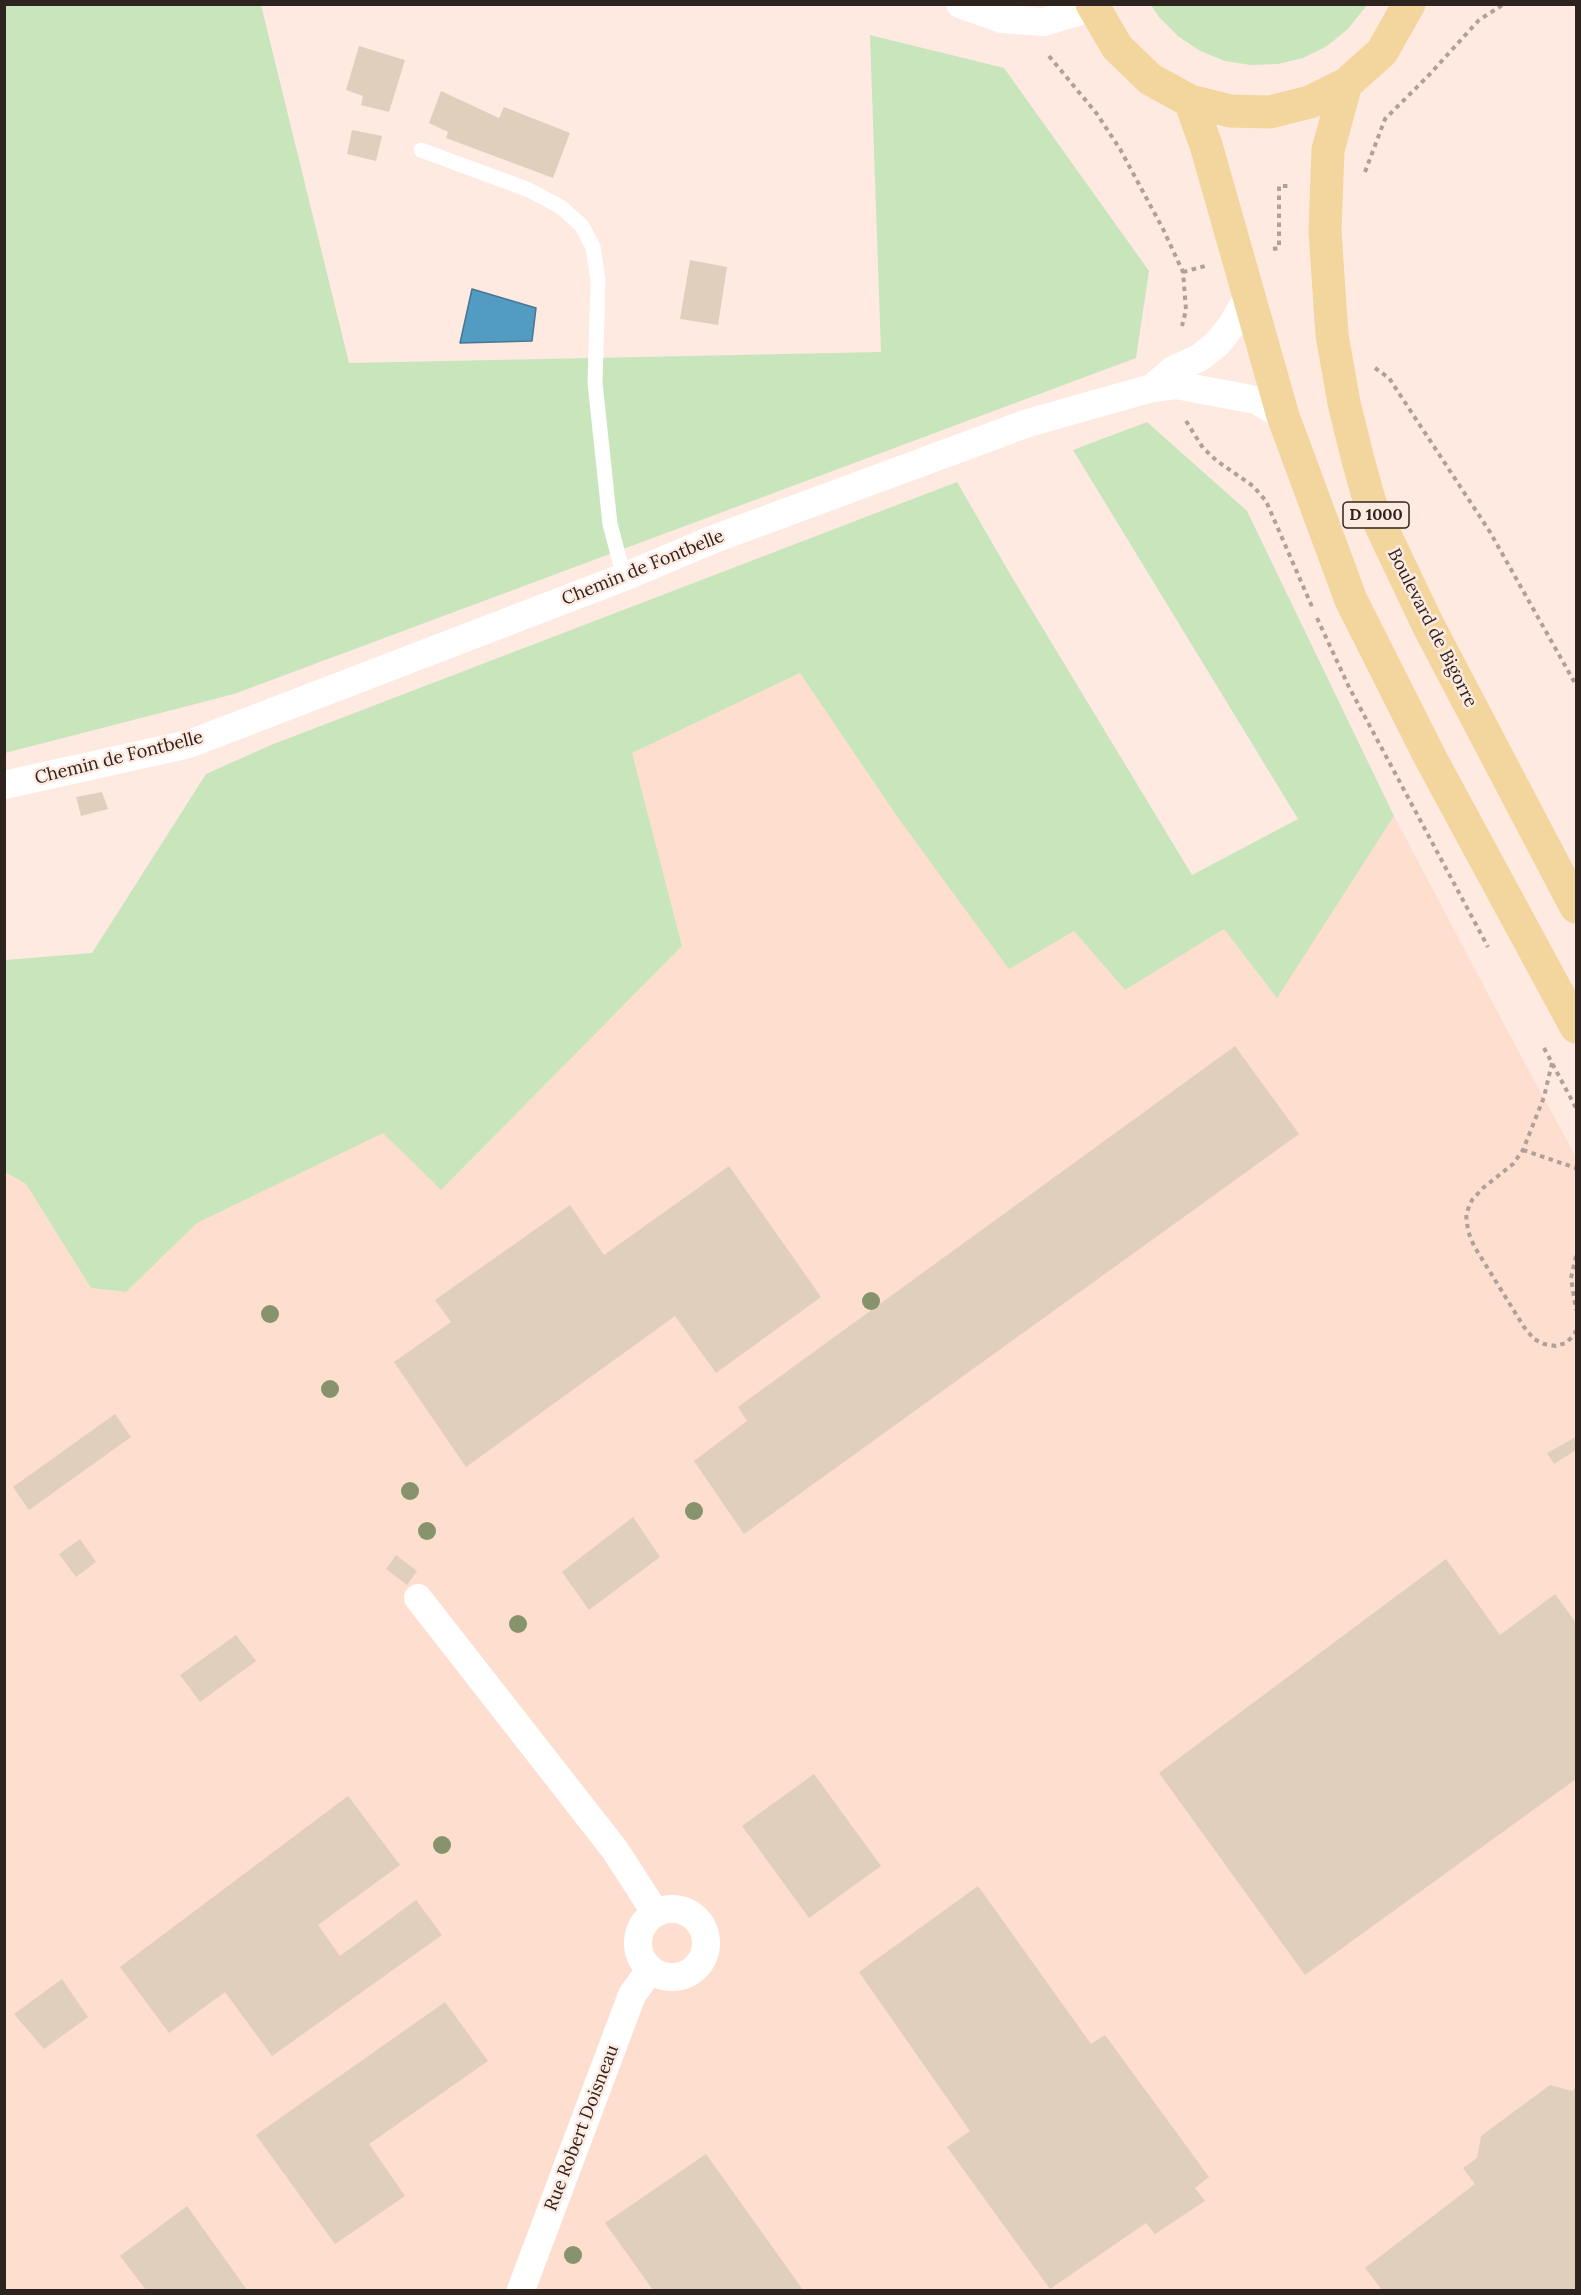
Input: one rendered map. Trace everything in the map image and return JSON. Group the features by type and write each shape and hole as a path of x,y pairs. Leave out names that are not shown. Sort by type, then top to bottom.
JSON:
{"main road":[{"path":"1093,6 1117,46 1150,79 1190,101 1230,111 1270,112 1310,102 1346,84 1382,52 1409,4"},
{"name":"Boulevard de Bigorre","path":"1346,84 1328,150 1325,231 1332,335 1344,403 1371,503 1428,625 1576,907"},
{"name":"D 1000","path":"1190,101 1206,145 1282,416 1356,610 1431,759 1576,1027"}],"street":[{"path":"960,4 1002,19 1044,22 1093,6"},
{"name":"Chemin de Fontbelle","path":"4,785 189,744 624,577 714,539 1028,423 1152,388 1173,370 1199,358 1217,344 1232,325 1248,297"},
{"path":"1152,388 1176,385 1256,400 1282,416"},
{"path":"418,1598 615,1850 655,1912"},
{"path":"668,1908 691,1913 700,1922 707,1944 704,1958 694,1970 685,1975 672,1977 659,1975 651,1970 639,1953 637,1942 639,1931 646,1919 655,1912 668,1908"},
{"name":"Rue Robert Doisneau","path":"521,2290 632,1995 651,1970"}],"lane":[{"path":"421,150 529,190 561,207 582,226 593,247 598,280 594,383 610,524 624,577"}],"path":[{"path":"1326,187 1352,188 1359,182 1385,119 1479,20 1504,4"},
{"path":"1044,22 1049,56 1097,114 1120,149 1183,273"},
{"path":"1367,362 1389,378 1484,523 1576,685"},
{"path":"1552,1063 1544,1097 1523,1150 1513,1164 1472,1200 1466,1214 1468,1231 1474,1246 1524,1327 1534,1339 1556,1346 1566,1343 1575,1334 1576,1328"},
{"path":"1523,1150 1576,1168"},
{"path":"1576,1256 1571,1278 1576,1310"}],"shaded area":[{"path":"800,673 896,815 1074,931 1125,990 1224,929 1277,997 1394,816 1576,1157 1576,2290 5,2290 4,1172 26,1184 91,1288 126,1292 197,1223 383,1132 441,1190 682,946 632,753"}],"green space":[{"path":"5,5 261,5 349,363 881,352 870,35 1004,68 1149,271 1136,358 234,694 5,753"},
{"path":"1151,5 1367,5 1348,29 1327,46 1303,58 1278,64 1251,65 1225,61 1200,51 1178,36 1159,17"},
{"path":"1147,422 1247,511 1394,816 1277,998 1224,929 1125,990 1074,931 1009,969 896,815 800,673 632,753 682,946 441,1190 383,1133 197,1223 126,1292 91,1288 26,1184 5,1172 5,960 92,953 206,774 271,745 957,482 1192,875 1298,819 1073,450"}],"water":[{"path":"472,289 536,308 532,341 460,343"}],"building":[{"path":"359,46 405,60 389,112 361,105 363,96 346,90"},
{"path":"441,91 499,118 504,107 570,133 553,178 446,138 448,132 429,123"},
{"path":"352,130 382,136 376,161 347,154"},
{"path":"690,260 727,267 718,325 680,319"},
{"path":"102,792 108,809 81,816 76,797"},
{"path":"1235,1046 1299,1134 744,1534 694,1461 747,1421 738,1407"},
{"path":"729,1166 821,1297 716,1373 675,1316 466,1467 394,1362 451,1322 435,1300 570,1205 604,1255"},
{"path":"115,1414 131,1437 29,1510 13,1487"},
{"path":"1576,1437 1576,1450 1554,1464 1547,1453"},
{"path":"633,1517 660,1557 589,1610 562,1572"},
{"path":"80,1539 96,1562 76,1577 59,1554"},
{"path":"396,1555 417,1571 407,1585 386,1569"},
{"path":"1446,1559 1500,1635 1555,1594 1576,1623 1576,1779 1305,1975 1159,1773"},
{"path":"236,1635 256,1661 200,1702 180,1675"},
{"path":"814,1774 881,1866 809,1918 742,1826"},
{"path":"348,1796 400,1865 318,1925 340,1956 416,1900 442,1935 272,2056 225,1992 169,2033 120,1967"},
{"path":"978,1886 1091,2044 1105,2035 1209,2177 1195,2188 1205,2201 1155,2234 1146,2223 1050,2289 947,2147 970,2131 859,1972"},
{"path":"62,1979 88,2017 44,2049 14,2014"},
{"path":"445,2002 488,2061 369,2144 405,2196 335,2244 256,2135"},
{"path":"1550,2085 1572,2091 1576,2087 1576,2290 1382,2290 1365,2268 1475,2184 1463,2168 1477,2158 1481,2136"},
{"path":"706,2154 803,2290 653,2290 605,2223"},
{"path":"187,2206 247,2290 146,2290 120,2256"}]}
